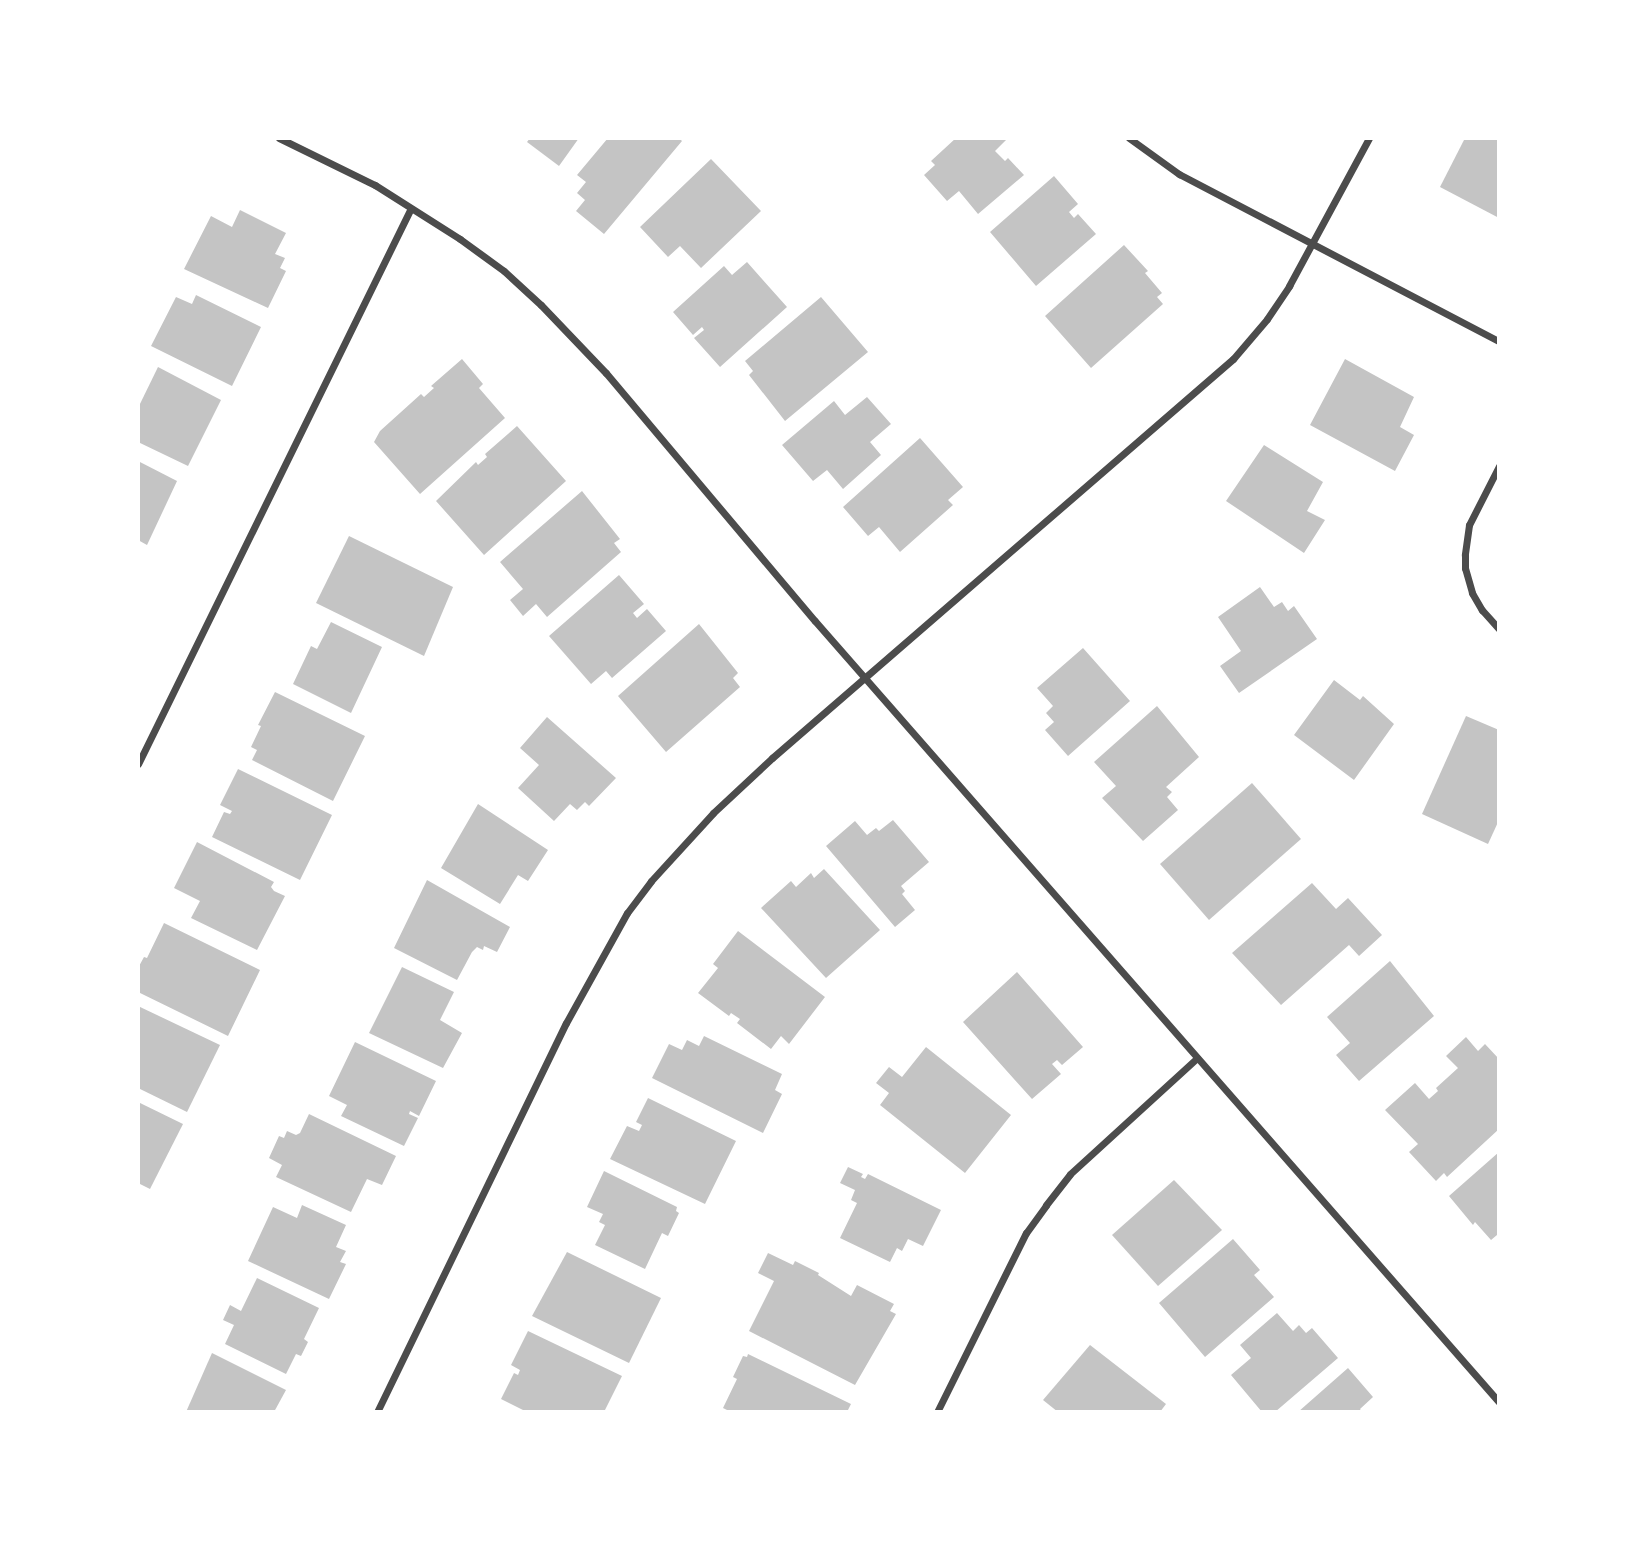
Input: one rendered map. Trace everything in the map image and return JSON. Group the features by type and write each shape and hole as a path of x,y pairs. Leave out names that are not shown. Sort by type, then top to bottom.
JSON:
{"street":[{"path":"279,138 335,164 411,208 504,271 607,373 865,677 1499,1402"},
{"path":"1129,138 1179,174 1312,246 1499,341"},
{"path":"377,1412 566,1023 626,914 679,848 713,813 865,677 1071,503 1233,359 1267,319 1312,246 1369,138"},
{"path":"138,764 411,208"},
{"path":"1499,466 1469,525 1465,555 1472,593 1482,610 1499,629"},
{"path":"937,1412 1026,1233 1046,1205 1070,1174 1197,1058"}],"building":[{"path":"530,138 579,138 559,166 527,142"},
{"path":"608,138 679,138 682,141 604,234 576,211 585,200 577,193 586,182 577,175"},
{"path":"956,138 1008,138 995,151 1005,161 1008,158 1024,175 978,214 959,191 947,201 924,175 935,165 931,161"},
{"path":"1465,138 1499,138 1499,218 1440,187"},
{"path":"711,159 761,211 701,268 680,246 668,257 640,227"},
{"path":"1054,176 1078,204 1069,212 1074,218 1078,214 1096,234 1036,286 990,232"},
{"path":"240,210 286,233 275,254 285,258 280,268 286,271 268,308 184,269 211,216 232,227"},
{"path":"1124,245 1148,271 1145,273 1162,293 1157,297 1163,304 1091,368 1045,316"},
{"path":"747,262 787,307 720,367 694,338 704,330 702,327 693,335 673,312 724,266 732,275"},
{"path":"196,295 261,327 232,386 151,346 176,297 192,304"},
{"path":"821,297 868,352 785,421 749,375 753,371 745,361"},
{"path":"462,359 483,384 479,388 505,418 420,494 374,442 380,431 421,394 424,397 434,388 431,386"},
{"path":"1345,359 1414,397 1400,427 1414,435 1395,471 1310,425"},
{"path":"158,367 221,400 188,466 138,442 138,408"},
{"path":"867,397 891,424 870,442 881,455 843,489 827,470 813,481 782,445 834,401 845,415"},
{"path":"517,426 566,481 484,555 436,501 476,462 478,465 487,457 485,454"},
{"path":"920,438 963,487 948,500 953,505 900,552 879,527 868,536 843,507"},
{"path":"1264,445 1323,482 1307,511 1325,520 1304,553 1226,501"},
{"path":"138,461 177,481 147,545 138,540"},
{"path":"582,491 620,539 614,543 621,552 547,617 536,604 523,616 510,600 523,589 500,562"},
{"path":"349,536 453,587 424,656 316,603"},
{"path":"619,575 644,604 633,613 637,618 647,609 666,631 612,678 606,671 591,684 549,636"},
{"path":"1260,587 1274,607 1282,602 1288,611 1294,606 1317,639 1239,693 1220,666 1241,651 1218,617"},
{"path":"331,622 382,647 351,713 293,684 311,646 317,649"},
{"path":"699,624 738,673 733,678 740,687 666,752 618,696"},
{"path":"1083,648 1130,701 1068,756 1045,730 1054,722 1046,713 1053,706 1037,688"},
{"path":"1334,680 1360,700 1363,696 1394,724 1354,780 1294,735"},
{"path":"275,692 365,736 333,801 252,760 257,750 251,747 261,726 258,725"},
{"path":"1157,706 1199,757 1166,787 1172,792 1167,797 1178,810 1143,841 1102,798 1116,786 1094,762"},
{"path":"1466,716 1499,730 1499,820 1488,844 1422,814"},
{"path":"547,717 616,778 589,806 585,802 577,810 570,804 554,821 518,788 539,765 520,748"},
{"path":"238,769 332,815 300,880 212,837 224,812 230,814 232,811 220,805"},
{"path":"1252,783 1301,839 1209,920 1160,864"},
{"path":"478,804 548,850 528,881 518,875 500,904 441,868"},
{"path":"893,820 929,862 901,886 905,891 902,894 915,910 895,927 826,846 855,821 867,835 876,828 879,831"},
{"path":"197,842 274,882 271,887 274,891 285,896 257,950 191,918 200,901 174,888"},
{"path":"824,869 880,930 826,978 761,908 791,881 796,887 811,873 814,878"},
{"path":"427,880 510,927 497,952 484,946 483,950 477,947 472,952 457,980 394,948"},
{"path":"1312,883 1336,909 1348,898 1382,935 1359,956 1349,945 1281,1005 1232,953"},
{"path":"164,923 260,970 228,1036 138,992 138,968 144,957 147,958"},
{"path":"738,931 825,997 789,1044 781,1036 771,1049 737,1023 740,1019 731,1013 729,1016 698,993 718,968 713,964"},
{"path":"1390,961 1434,1016 1359,1081 1336,1055 1350,1043 1327,1017"},
{"path":"402,967 454,992 440,1020 462,1033 443,1068 369,1033"},
{"path":"1017,972 1083,1047 1062,1065 1057,1060 1052,1064 1061,1074 1032,1099 963,1022"},
{"path":"138,1006 220,1045 187,1112 138,1088"},
{"path":"704,1036 782,1074 775,1090 782,1094 763,1133 652,1078 669,1044 682,1050 687,1040 699,1046"},
{"path":"1466,1037 1478,1051 1485,1044 1499,1059 1499,1129 1447,1177 1444,1173 1436,1181 1409,1152 1418,1144 1385,1110 1415,1083 1429,1099 1438,1091 1436,1088 1458,1068 1446,1056"},
{"path":"355,1042 436,1081 419,1116 410,1111 409,1114 418,1118 404,1146 341,1116 347,1105 329,1096"},
{"path":"926,1047 1011,1115 965,1173 880,1105 889,1093 876,1083 889,1067 902,1077"},
{"path":"648,1098 736,1141 705,1204 610,1159 627,1126 639,1131 642,1125 636,1122"},
{"path":"138,1102 183,1124 150,1189 138,1183"},
{"path":"309,1114 396,1156 382,1185 367,1179 351,1212 276,1177 282,1165 269,1158 279,1136 284,1138 287,1131 296,1135 300,1133"},
{"path":"1499,1152 1499,1237 1497,1235 1491,1240 1475,1222 1473,1225 1449,1196"},
{"path":"848,1167 863,1174 861,1177 865,1179 868,1174 941,1210 923,1246 908,1239 902,1251 897,1248 890,1262 840,1238 857,1203 851,1200 855,1190 840,1183"},
{"path":"604,1171 677,1207 676,1211 679,1213 668,1236 662,1233 645,1269 595,1245 605,1225 599,1222 603,1214 587,1207"},
{"path":"1174,1180 1222,1230 1158,1286 1112,1235"},
{"path":"302,1205 346,1225 336,1247 346,1251 340,1262 346,1264 329,1299 248,1261 273,1207 297,1218"},
{"path":"1233,1239 1260,1270 1254,1275 1274,1297 1205,1357 1159,1303"},
{"path":"567,1252 661,1298 629,1363 532,1316"},
{"path":"768,1253 793,1265 795,1261 819,1273 818,1275 851,1296 857,1285 894,1304 890,1311 896,1314 855,1385 749,1331 774,1281 758,1273"},
{"path":"257,1278 319,1308 304,1339 308,1342 301,1356 296,1354 286,1374 225,1344 234,1325 223,1320 230,1305 241,1311"},
{"path":"1277,1313 1293,1331 1299,1325 1306,1333 1312,1328 1338,1358 1275,1412 1262,1412 1231,1375 1251,1358 1240,1345"},
{"path":"528,1331 622,1376 604,1412 527,1412 501,1399 514,1373 518,1375 520,1370 511,1365"},
{"path":"1090,1345 1166,1404 1160,1412 1058,1412 1043,1400"},
{"path":"212,1353 286,1390 274,1412 186,1412"},
{"path":"748,1354 851,1404 847,1412 731,1412 723,1408 737,1379 733,1377 743,1356 747,1357"},
{"path":"1348,1368 1373,1397 1360,1409 1362,1412 1298,1412"}]}
